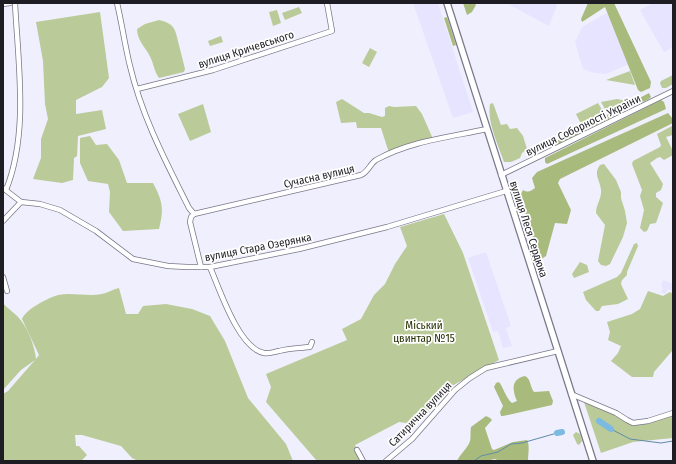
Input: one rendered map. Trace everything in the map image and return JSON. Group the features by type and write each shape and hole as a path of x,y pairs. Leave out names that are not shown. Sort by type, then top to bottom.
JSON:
{"main road":[{"name":"вулиця Леся Сердюка","path":"447,3 593,461"}],"street":[{"path":"3,4 10,3"},
{"path":"3,221 21,202 4,189 14,166 19,140 20,95 15,3"},
{"path":"117,3 130,67 150,127 164,159 189,208 194,214 190,220 190,224 201,267"},
{"name":"вулиця Кричевського","path":"137,89 213,70 332,31 327,3"},
{"name":"вулиця Соборності України","path":"501,175 673,91"},
{"name":"Сучасна вулиця","path":"194,214 361,175 368,170 376,160 419,143 486,129"},
{"name":"вулиця Стара Озерянка","path":"21,202 40,204 60,210 96,231 133,259 168,266 210,267 299,249 387,227 506,191"},
{"path":"210,267 234,323 241,334 254,348 269,354 280,350 310,347 312,342"},
{"path":"3,277 7,291"},
{"name":"Сатирична вулиця","path":"386,461 412,438 455,390 470,378 486,368 558,350"},
{"path":"571,394 616,413 633,423 648,421 673,414"},
{"path":"357,450 363,461"}],"shaded area":[{"path":"413,3 438,3 473,112 453,118"},
{"path":"506,3 558,3 549,26"},
{"path":"653,3 673,3 673,47 664,52 640,10"},
{"path":"607,13 629,64 606,74 594,73 583,69 575,42 582,27"},
{"path":"486,252 511,326 506,328 512,346 503,348 498,331 493,332 468,258"},
{"path":"663,280 673,284 673,291 668,289 665,294 661,292 663,288 661,286"}],"green space":[{"path":"463,3 474,3 476,5 472,12 467,15"},
{"path":"588,3 614,3 651,82 650,88 641,92 638,90 605,7 582,22 581,19"},
{"path":"299,7 302,13 285,20 282,13"},
{"path":"277,10 281,23 273,26 269,12"},
{"path":"100,12 109,78 102,87 76,100 76,114 102,110 106,129 78,136 77,156 74,158 73,180 62,183 33,179 41,158 41,139 48,119 45,104 43,61 36,22"},
{"path":"447,17 456,45 453,46 444,18"},
{"path":"159,20 169,23 174,28 185,69 184,72 159,78 150,57 137,34 137,29 145,24"},
{"path":"221,36 223,42 210,46 208,41"},
{"path":"370,48 377,52 369,67 362,63"},
{"path":"630,71 635,85 606,80"},
{"path":"673,75 673,84 666,88 662,88 660,83 661,81"},
{"path":"649,93 651,97 649,99 612,116 611,113"},
{"path":"342,99 364,113 382,117 385,116 385,108 389,106 416,106 422,114 433,139 389,153 381,128 357,128 356,122 341,123 336,102"},
{"path":"617,99 626,101 606,111 601,102"},
{"path":"661,100 664,102 666,109 547,164 545,162 545,158"},
{"path":"493,103 501,125 507,124 510,129 517,128 523,136 527,149 522,153 520,158 511,162 504,162 494,133 489,111 490,104"},
{"path":"598,103 604,113 581,124 576,114"},
{"path":"203,104 211,132 190,141 178,114"},
{"path":"668,113 673,119 673,123 560,179 558,183 571,210 567,224 555,223 546,256 540,260 520,196 523,190 529,191 535,188 532,178 537,172"},
{"path":"609,114 610,118 584,131 583,128"},
{"path":"672,126 673,135 666,137 673,151 673,155 664,160 660,157 657,158 650,163 663,184 661,190 656,193 656,197 663,203 656,223 650,224 647,231 644,232 640,228 644,210 640,196 642,190 632,164 633,161 660,147 661,145 657,134"},
{"path":"578,130 580,134 556,146 554,142"},
{"path":"90,136 96,145 107,144 119,160 127,183 153,183 159,195 162,206 162,216 159,229 123,231 109,212 110,192 108,184 88,181 80,163 80,138"},
{"path":"604,164 616,180 621,192 627,223 623,237 610,264 606,266 601,265 598,261 605,225 596,213 601,193 597,171 600,165"},
{"name":"Міський цвинтар №15","path":"444,214 463,253 499,360 450,387 423,419 415,424 399,422 355,445 363,461 317,461 266,402 271,387 266,374 347,340 342,329 361,319 374,295 385,284 395,264 407,246 400,227"},
{"path":"637,243 638,246 627,275 622,280 621,284 628,299 618,304 602,306 599,311 596,311 586,300 583,292 617,277 621,273 634,244"},
{"path":"580,262 587,265 589,272 574,278 572,274"},
{"path":"119,288 126,314 138,314 143,306 166,304 192,309 210,316 225,341 248,398 286,444 293,461 138,461 132,458 121,446 82,435 75,435 76,446 79,446 87,455 81,461 3,461 3,394 8,391 35,360 21,370 3,390 3,303 17,316 28,332 33,343 36,359 39,355 22,319 28,311 43,301 58,295 97,295"},
{"path":"648,291 663,296 670,292 673,294 673,352 672,351 654,372 653,377 632,377 611,361 618,353 621,346 608,340 610,332 607,322 632,314 640,309"},
{"path":"520,377 527,377 534,392 549,391 553,401 552,405 501,416 500,412 503,406 494,387 496,383 499,382 508,399 512,403 517,401 514,393 515,382"},
{"path":"583,399 633,423 673,413 673,438 633,442 601,453"},
{"path":"486,416 492,420 485,428 492,449 494,450 513,442 527,440 529,447 528,461 499,461 495,459 486,461 457,461 469,444 471,427"},
{"path":"576,432 580,434 582,441 579,445 577,444 573,435"}],"waterway":[{"path":"599,421 611,429"},
{"path":"611,429 630,439 661,443 673,441"},
{"path":"557,433 562,432"},
{"path":"474,461 481,456 498,452 511,444 522,443 557,433"}]}
